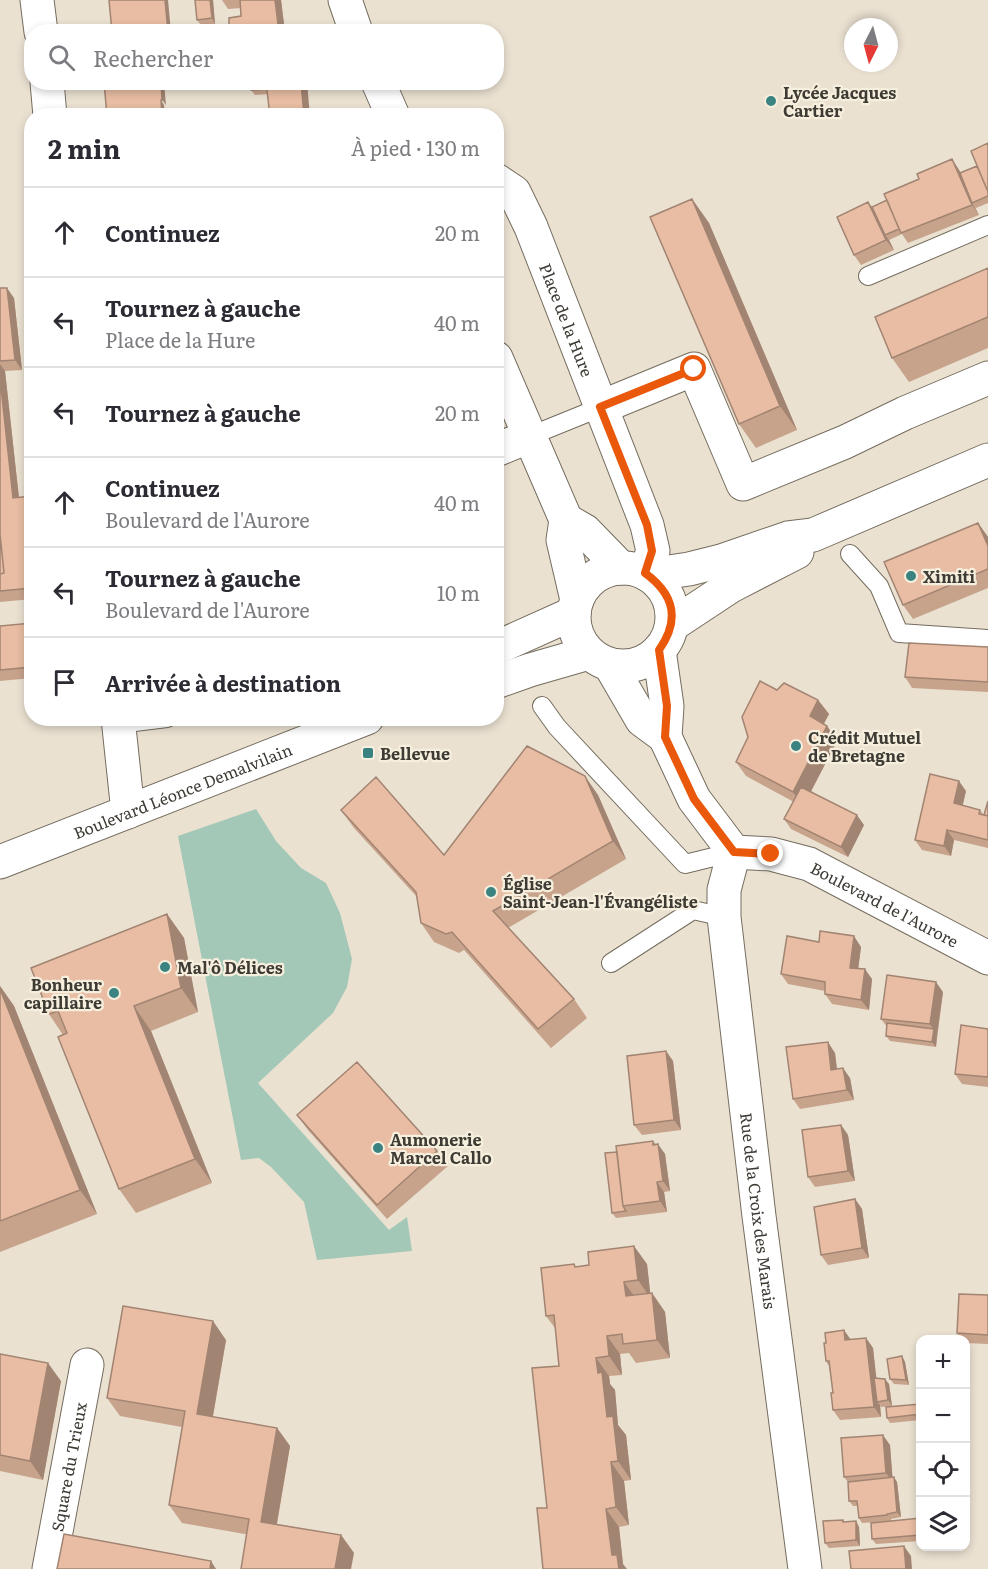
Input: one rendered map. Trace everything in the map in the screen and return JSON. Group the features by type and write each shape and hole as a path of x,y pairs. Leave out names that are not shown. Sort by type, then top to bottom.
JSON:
{"street":[{"path":"37,0 40,24"},
{"path":"345,0 353,24"},
{"path":"48,90 49,108"},
{"path":"382,90 389,108"},
{"name":"Place de la Hure","path":"504,185 514,192 531,227 608,404 647,525 652,551 638,572"},
{"path":"608,404 694,369 743,484 845,442 905,413 988,378"},
{"path":"504,376 566,520 563,540 576,606 575,628 580,641 600,659 642,720 665,737 694,799 734,852"},
{"path":"504,447 530,436"},
{"path":"504,644 576,606 584,588 594,578 607,571 689,569 721,561 788,538 813,535 988,460"},
{"path":"566,520 585,531 638,572 660,584 668,597 672,611 665,638 667,706 665,737"},
{"path":"504,679 530,670 600,659 618,666 634,665 647,660 665,638 731,586 795,554 813,535"},
{"path":"119,726 128,812"},
{"name":"Boulevard Léonce Demalvilain","path":"0,862 347,726"},
{"name":"Rue de la Croix des Marais","path":"734,852 724,891 724,916 759,1216 805,1569"},
{"name":"Boulevard de l'Aurore","path":"734,852 771,854 809,864 988,958"},
{"name":"Square du Trieux","path":"49,1569 87,1365"}],"lane":[{"path":"868,276 988,225"},
{"path":"530,436 608,404"},
{"path":"849,554 879,586 899,633 988,639"},
{"path":"542,706 557,728 685,864 734,852"},
{"path":"611,963 693,910 724,916"}],"green space":[{"path":"256,809 276,841 301,868 326,883 340,913 352,959 347,987 333,1013 258,1083 389,1230 407,1217 412,1251 317,1260 304,1202 271,1167 259,1158 241,1160 178,836"}],"building":[{"path":"109,0 165,0 167,24 111,24"},
{"path":"195,0 210,0 212,18 197,20"},
{"path":"240,0 275,0 278,24 229,24 229,18 241,16"},
{"path":"105,90 161,90 162,108 106,108"},
{"path":"267,90 302,90 303,108 269,108"},
{"path":"988,143 988,192 971,151"},
{"path":"952,159 972,205 901,233 884,194 919,179 917,174"},
{"path":"977,166 988,196 972,203 960,173"},
{"path":"692,199 780,406 739,424 650,217"},
{"path":"887,200 899,229 885,235 872,207"},
{"path":"868,202 886,240 854,255 837,217"},
{"path":"988,268 988,317 892,358 875,317"},
{"path":"0,288 7,288 15,360 0,361"},
{"path":"0,378 13,498 24,497 24,589 0,591 0,574 4,573 0,534"},
{"path":"978,523 988,546 988,569 903,605 884,562"},
{"path":"0,534 4,573 0,574"},
{"path":"24,624 24,668 0,670 0,626"},
{"path":"909,643 988,647 988,682 905,677"},
{"name":"Crédit Mutuel de Bretagne","path":"760,681 777,690 784,683 818,700 810,716 827,726 793,792 736,762 748,737 742,717"},
{"name":"Église Saint-Jean-l'Évangéliste","path":"527,746 585,776 613,841 493,911 574,999 538,1029 452,932 446,934 421,923 416,892 341,810 376,777 444,855"},
{"path":"930,774 959,781 954,803 980,810 979,814 988,816 988,840 947,830 944,846 915,840"},
{"path":"801,787 857,815 841,847 784,819"},
{"path":"988,801 988,816 984,815"},
{"path":"167,914 181,988 134,1006 195,1159 119,1189 58,1037 67,1033 58,1011 49,1014 31,968"},
{"path":"820,931 854,936 850,968 865,969 861,1000 825,994 825,982 781,974 787,936 819,942"},
{"path":"887,975 936,982 930,1024 881,1019"},
{"path":"0,989 80,1190 0,1221"},
{"path":"887,1023 934,1029 932,1042 886,1036"},
{"path":"961,1025 988,1029 988,1077 955,1074"},
{"path":"828,1042 831,1070 843,1068 847,1090 793,1099 786,1047"},
{"path":"666,1051 674,1120 634,1125 627,1056"},
{"name":"Aumonerie Marcel Callo","path":"357,1062 437,1151 377,1205 297,1115"},
{"path":"841,1125 848,1171 808,1177 802,1130"},
{"path":"653,1141 653,1145 658,1144 663,1181 657,1182 660,1201 623,1206 616,1146"},
{"path":"617,1152 623,1206 626,1211 612,1213 605,1153"},
{"path":"855,1199 862,1248 821,1255 814,1207"},
{"path":"634,1246 638,1280 624,1282 626,1296 652,1293 657,1340 623,1344 622,1334 607,1336 609,1356 596,1358 598,1373 602,1372 607,1417 613,1416 618,1461 611,1462 616,1507 606,1509 612,1555 617,1555 619,1569 543,1569 537,1508 547,1508 532,1368 559,1366 554,1315 546,1316 541,1268 574,1264 575,1267 589,1265 588,1252"},
{"path":"959,1294 988,1295 988,1335 957,1333"},
{"path":"123,1306 213,1321 197,1414 277,1428 261,1522 341,1535 335,1569 241,1569 249,1519 169,1505 185,1411 107,1398"},
{"path":"844,1330 845,1340 866,1338 874,1407 833,1410 829,1361 826,1361 824,1343 826,1343 825,1333"},
{"path":"0,1354 48,1363 30,1461 0,1455"},
{"path":"902,1356 906,1380 890,1379 887,1359"},
{"path":"874,1378 885,1379 888,1400 877,1402"},
{"path":"916,1404 916,1415 887,1418 886,1407"},
{"path":"883,1435 886,1473 844,1477 841,1438"},
{"path":"894,1477 897,1512 859,1518 857,1501 849,1501 848,1482"},
{"path":"916,1518 916,1535 872,1539 871,1523"},
{"path":"843,1520 843,1522 856,1521 856,1540 825,1543 823,1521"},
{"path":"64,1534 211,1561 210,1569 57,1569"},
{"path":"904,1546 906,1569 851,1569 849,1551"}],"place":[{"name":"Lycée Jacques Cartier","path":"771,101"},
{"name":"Ximiti","path":"911,576"},
{"name":"Crédit Mutuel de Bretagne","path":"796,746"},
{"name":"Bellevue","path":"368,753"},
{"name":"Église Saint-Jean-l'Évangéliste","path":"491,892"},
{"name":"Mal'ô Délices","path":"165,967"},
{"name":"Bonheur capillaire","path":"114,993"},
{"name":"Aumonerie Marcel Callo","path":"378,1148"}],"route":[{"path":"694,369 600,407 647,525 652,551 645,573 660,584 668,597 672,611 672,625 667,639 659,650 667,706 665,737 694,799 734,852 771,854"}]}
